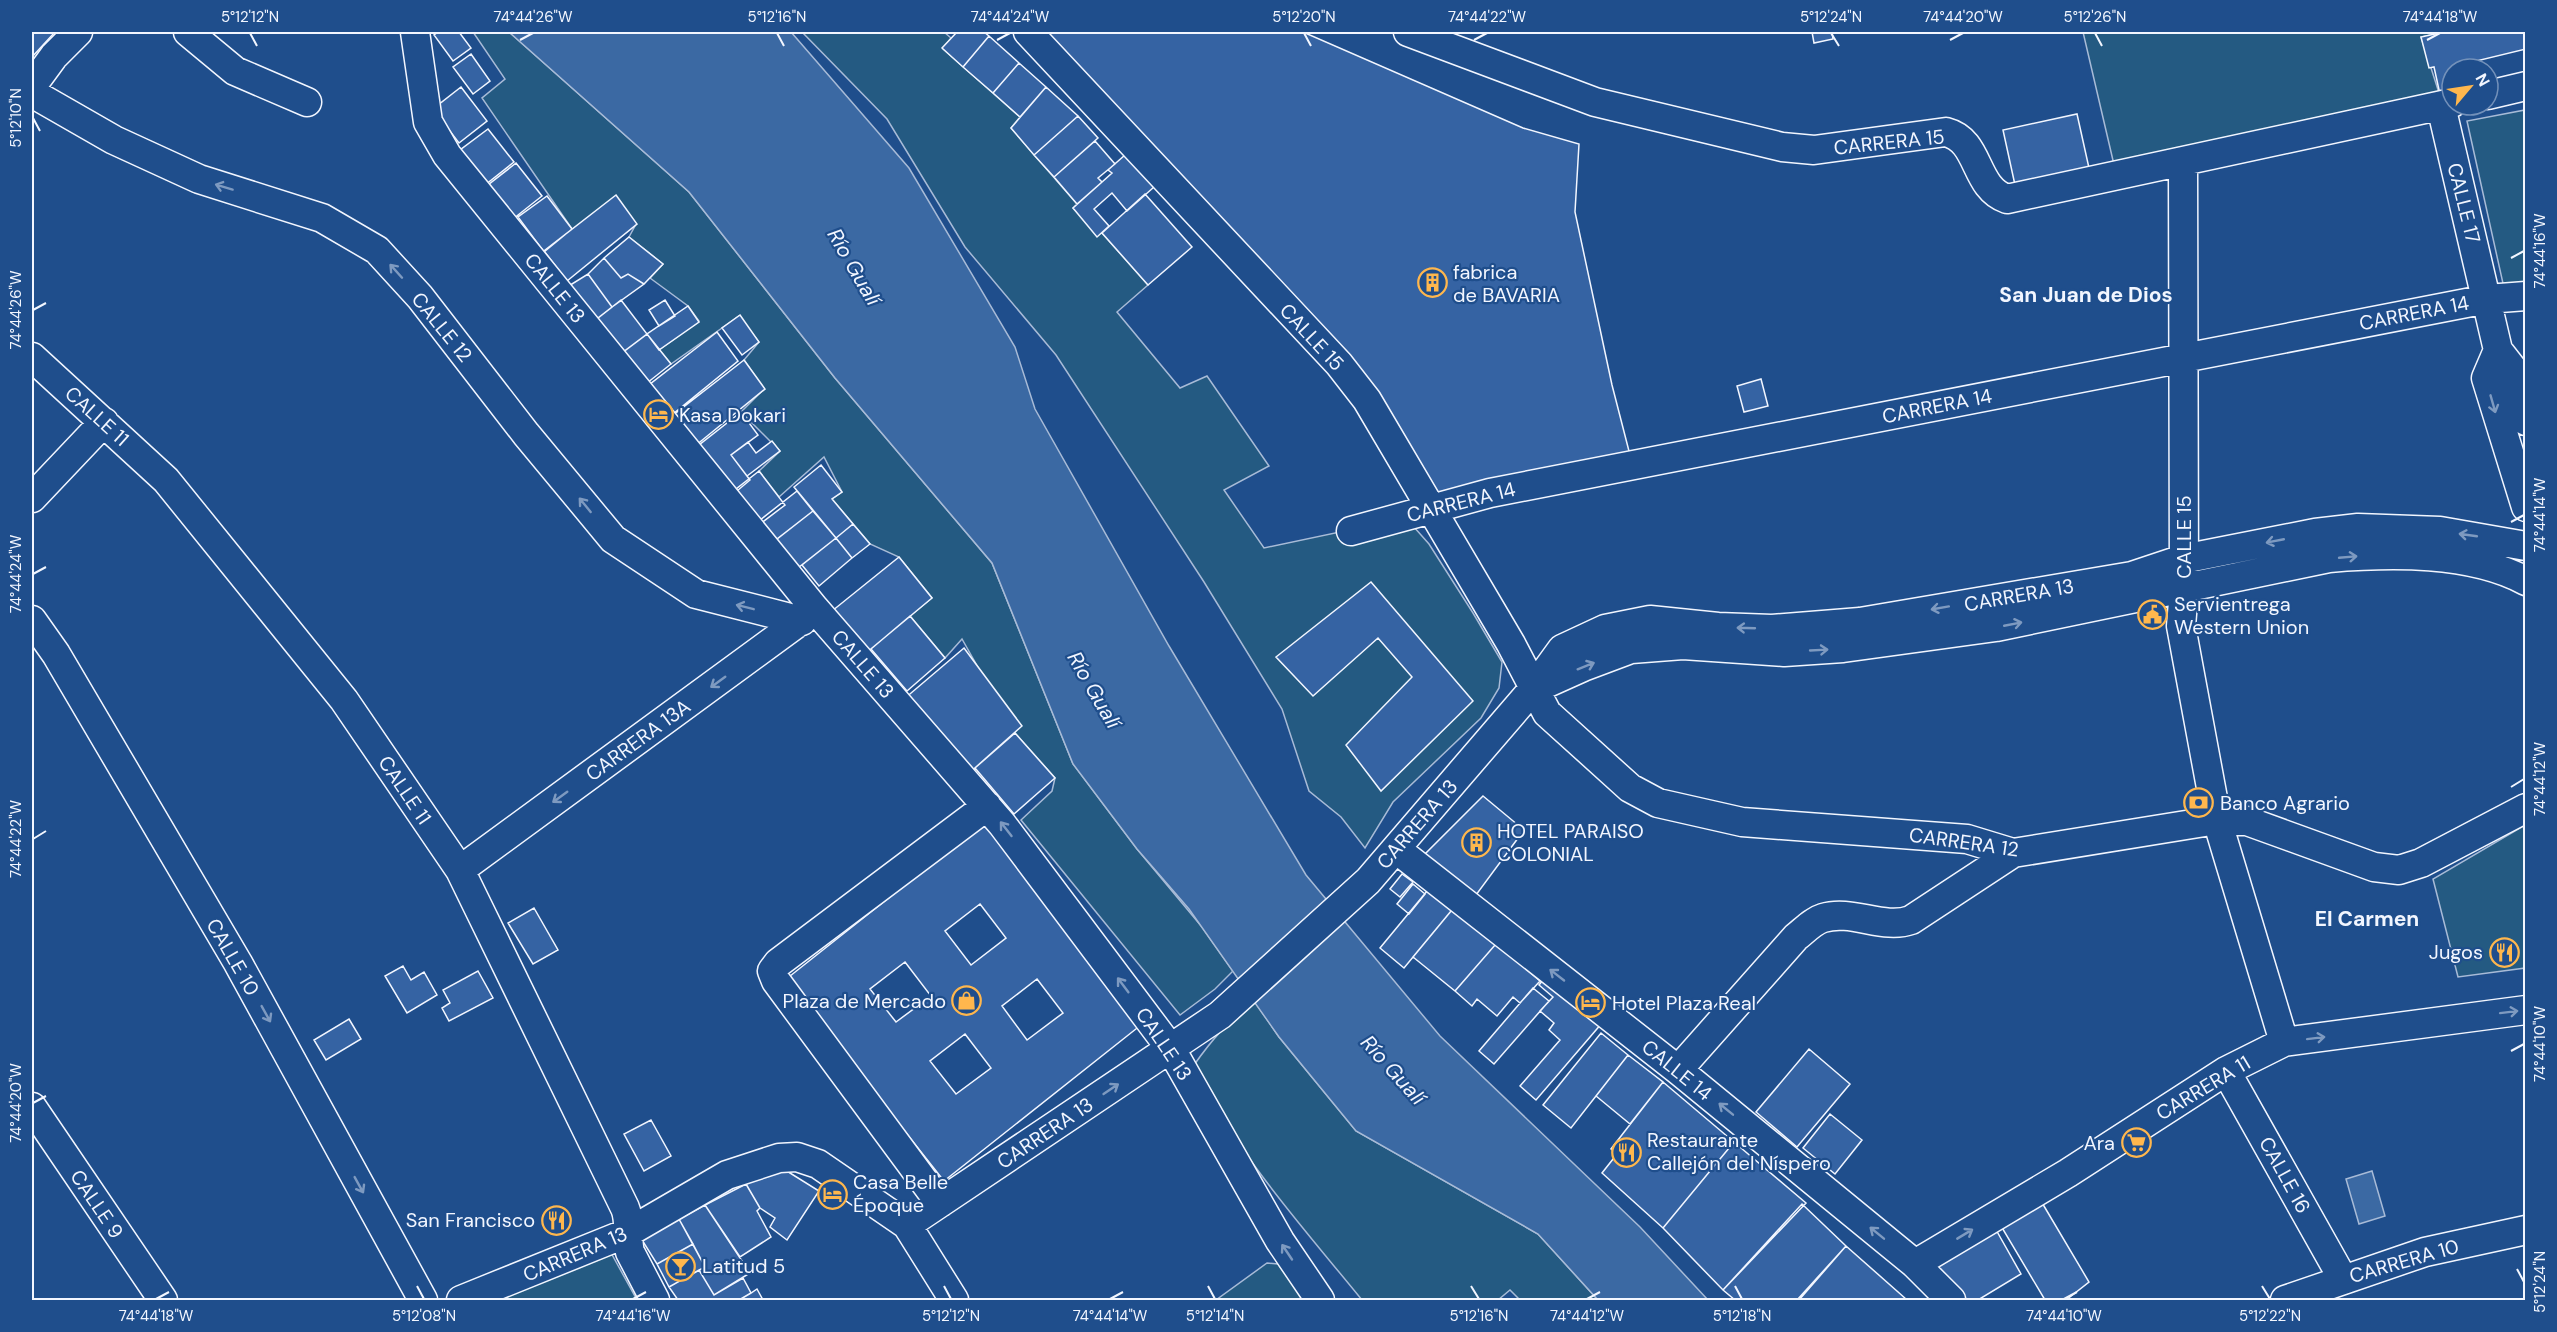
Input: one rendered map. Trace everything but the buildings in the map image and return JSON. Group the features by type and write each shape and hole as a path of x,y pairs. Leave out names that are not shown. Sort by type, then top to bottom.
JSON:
{"street":[{"path":"32,86 54,56 78,32"},
{"path":"188,32 235,71 307,102"},
{"name":"CALLE 13","path":"415,32 428,122 447,155 809,615 987,806 1171,1049 1280,1241 1320,1300"},
{"name":"CALLE 15","path":"1028,32 1339,364 1367,400 1511,644 1533,690"},
{"name":"CARRERA 15","path":"1408,32 1595,102 1782,147 1814,150 1946,132 1954,134 1963,140 1991,192 2007,199 2440,106"},
{"path":"2500,92 2526,86"},
{"name":"CALLE 12","path":"32,93 114,140 167,165 199,179 322,218 377,250 420,297 534,443 613,539 696,594 809,615"},
{"name":"CALLE 17","path":"2449,117 2487,299"},
{"name":"CALLE 15","path":"2183,162 2184,590 2181,626 2217,820 2284,1042"},
{"name":"CARRERA 14","path":"1351,531 1490,493 2487,299 2526,296"},
{"path":"2487,299 2498,350 2512,368 2526,421"},
{"path":"2498,350 2486,378 2526,507"},
{"name":"CALLE 11","path":"32,357 166,480 344,700 460,870 629,1216 627,1233 630,1252 655,1300"},
{"path":"32,498 104,422"},
{"name":"CARRERA 13","path":"461,1300 494,1289 627,1233 706,1186 754,1165 779,1158 797,1157 818,1164 907,1225 1220,1015 1368,881 1533,690 1562,649 1605,629 1650,620 1718,627 1772,629 1860,622 2132,576 2183,559 2315,533 2358,528 2440,531 2526,546"},
{"name":"CARRERA 13","path":"1533,690 1582,667 1631,648 1683,645 1784,652 1844,648 1996,627 2184,590 2329,558 2377,554 2477,564 2511,573 2526,581"},
{"name":"CARRERA 13A","path":"460,870 809,615"},
{"name":"CALLE 10","path":"32,620 56,654 238,963 423,1300"},
{"name":"CARRERA 12","path":"1533,690 1547,713 1630,788 1658,803 1742,822 1967,839 2013,854 2217,820 2247,821 2374,867 2399,870 2421,863 2526,808"},
{"path":"940,1203 776,981 772,971 778,963 987,806"},
{"name":"CALLE 14","path":"1396,849 1678,1070 1929,1287"},
{"path":"1678,1070 1796,937 1812,924 1834,916 1896,923 1911,920 2013,854"},
{"name":"CARRERA 11","path":"1929,1287 2068,1173 2226,1071 2284,1042 2526,1010"},
{"name":"CALLE 16","path":"2226,1071 2343,1279"},
{"name":"CALLE 9","path":"32,1107 163,1300"},
{"path":"907,1225 954,1300"},
{"name":"CARRERA 10","path":"2285,1300 2425,1252 2526,1230"}],"shaded area":[{"path":"473,32 509,32 689,192 835,378 992,563 1073,764 1137,849 1202,927 1233,971 1215,989 1180,1015 1021,820 1052,791 1055,778 1015,733 962,639 945,658 910,616 932,598 899,557 870,544 832,499 842,492 824,457 779,497 759,471 780,451 741,412 764,389 744,360 759,342 739,316 671,364 659,350 699,321 688,306 650,278 663,264 629,237 636,224 572,229 482,98 505,79"},
{"path":"802,32 944,32 951,38 943,49 1020,117 1011,128 1077,204 1073,208 1102,233 1148,285 1117,312 1180,388 1207,376 1269,466 1224,490 1264,548 1406,518 1429,544 1502,662 1499,688 1481,718 1393,802 1365,848 1341,817 1309,791 1282,709 1204,582 1056,355 965,247 887,119"},
{"path":"2083,32 2444,32 2421,37 2440,99 2115,169"},
{"path":"2525,110 2525,286 2504,288 2467,121 2500,117 2500,115"},
{"path":"2525,825 2525,968 2458,977 2433,879"},
{"path":"1255,1002 1279,1037 1356,1131 1538,1234 1598,1300 1520,1300 1510,1290 1498,1300 1362,1300 1249,1159 1194,1065 1221,1031"},
{"path":"610,1251 637,1300 499,1300"},
{"path":"1267,1263 1278,1264 1305,1300 1216,1300"}],"water":[{"name":"Río Gualí","path":"509,32 791,32 909,168 1015,347 1035,409 1169,646 1306,875 1440,1036 1640,1227 1708,1300 1598,1300 1538,1234 1356,1131 1279,1037 1189,909 1137,849 1073,764 992,563 835,378 689,192"},
{"path":"2372,1171 2385,1216 2359,1224 2346,1179"}],"place":[{"name":"fabrica de BAVARIA","path":"1432,283"},
{"name":"Kasa Dokari","path":"658,415"},
{"name":"Servientrega Western Union","path":"2153,615"},
{"name":"Banco Agrario","path":"2199,803"},
{"name":"HOTEL PARAISO COLONIAL","path":"1476,842"},
{"name":"Jugos","path":"2504,952"},
{"name":"Plaza de Mercado","path":"967,1001"},
{"name":"Hotel Plaza Real","path":"1591,1003"},
{"name":"Ara","path":"2136,1143"},
{"name":"Restaurante Callejón del Níspero","path":"1626,1152"},
{"name":"Casa Belle Époque","path":"832,1194"},
{"name":"San Francisco","path":"556,1220"},
{"name":"Latitud 5","path":"681,1266"}],"district":[{"name":"San Juan de Dios","path":"2086,295"},
{"name":"El Carmen","path":"2367,919"}]}
